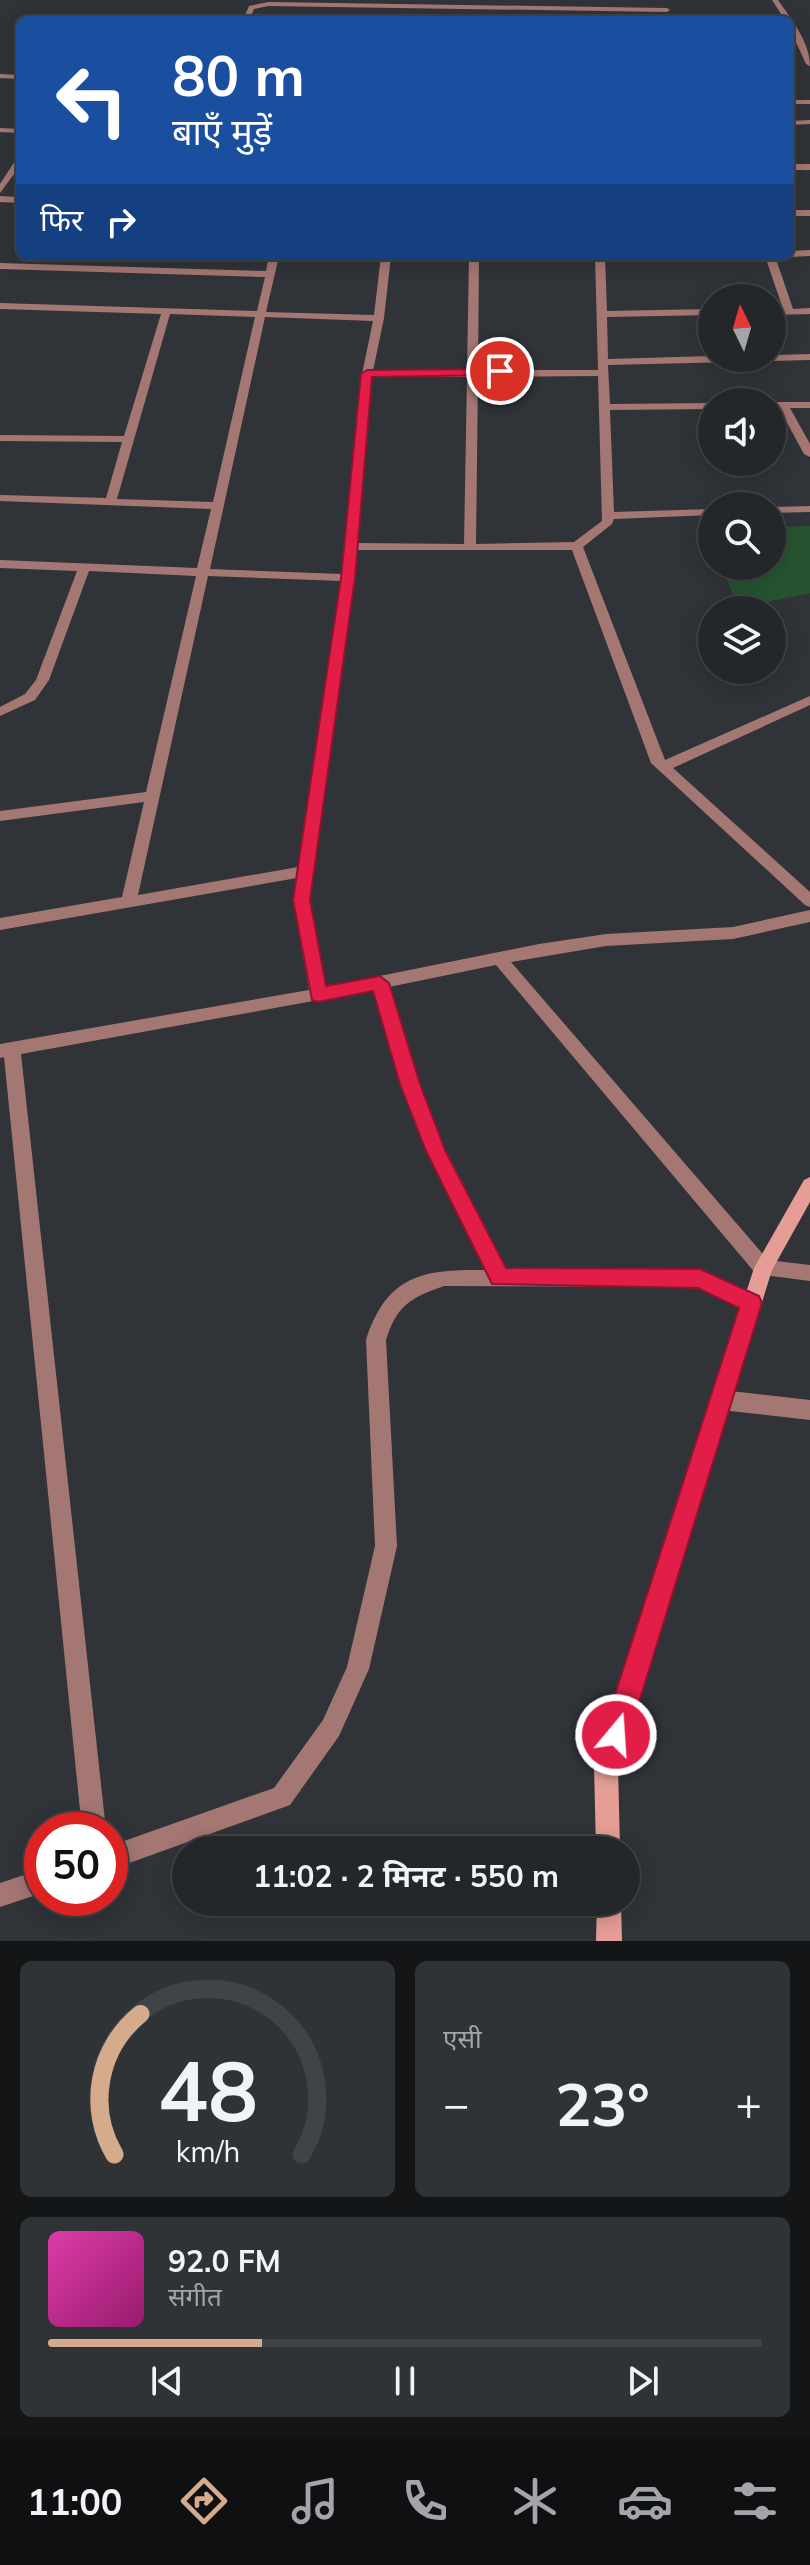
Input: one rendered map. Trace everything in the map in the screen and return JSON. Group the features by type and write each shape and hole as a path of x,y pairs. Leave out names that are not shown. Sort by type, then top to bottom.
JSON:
{"main road":[{"path":"608,1836 606,1765 763,1268 810,1185"},
{"path":"609,1916 609,1941"}],"street":[{"path":"666,0 669,16"},
{"path":"247,16 249,9 256,6 331,3 379,7 392,4 527,9 595,4 667,10"},
{"path":"377,16 379,7"},
{"path":"526,16 527,9"},
{"path":"794,30 810,64"},
{"path":"0,190 16,166"},
{"path":"179,271 183,260"},
{"path":"128,903 273,260"},
{"path":"318,995 301,900 348,578 367,374 379,318 386,260"},
{"path":"470,548 474,260"},
{"path":"351,546 577,546 608,522 600,260"},
{"path":"771,260 789,311"},
{"path":"0,266 268,274"},
{"path":"0,306 379,318"},
{"path":"786,311 810,311"},
{"path":"111,500 166,312"},
{"path":"601,314 698,312"},
{"path":"786,358 810,357"},
{"path":"367,374 698,362"},
{"path":"786,405 810,405"},
{"path":"604,407 698,406"},
{"path":"786,417 810,454"},
{"path":"0,438 129,439"},
{"path":"0,498 218,506"},
{"path":"786,510 810,509"},
{"path":"608,516 698,513"},
{"path":"577,546 656,760 810,901"},
{"path":"0,564 348,578"},
{"path":"0,712 30,697 42,680 84,568"},
{"path":"663,767 810,700"},
{"path":"0,816 152,796"},
{"path":"0,924 305,871"},
{"path":"92,1812 6,1050 606,940 733,933 810,916"},
{"path":"499,958 763,1268 810,1273"},
{"path":"380,983 410,1084 436,1151 499,1277"},
{"path":"128,1852 282,1797 331,1728 358,1669 386,1546 376,1340 384,1309 411,1289 444,1278 499,1277 700,1279 751,1303"},
{"path":"721,1400 810,1410"},
{"path":"0,1895 24,1887"}],"green space":[{"path":"810,526 810,593 786,598 733,596 727,580 786,580 786,527"}],"route":[{"path":"500,371 367,374 348,578 301,900 318,995 380,983 410,1084 436,1151 499,1277 700,1279 751,1303 616,1735"}]}
